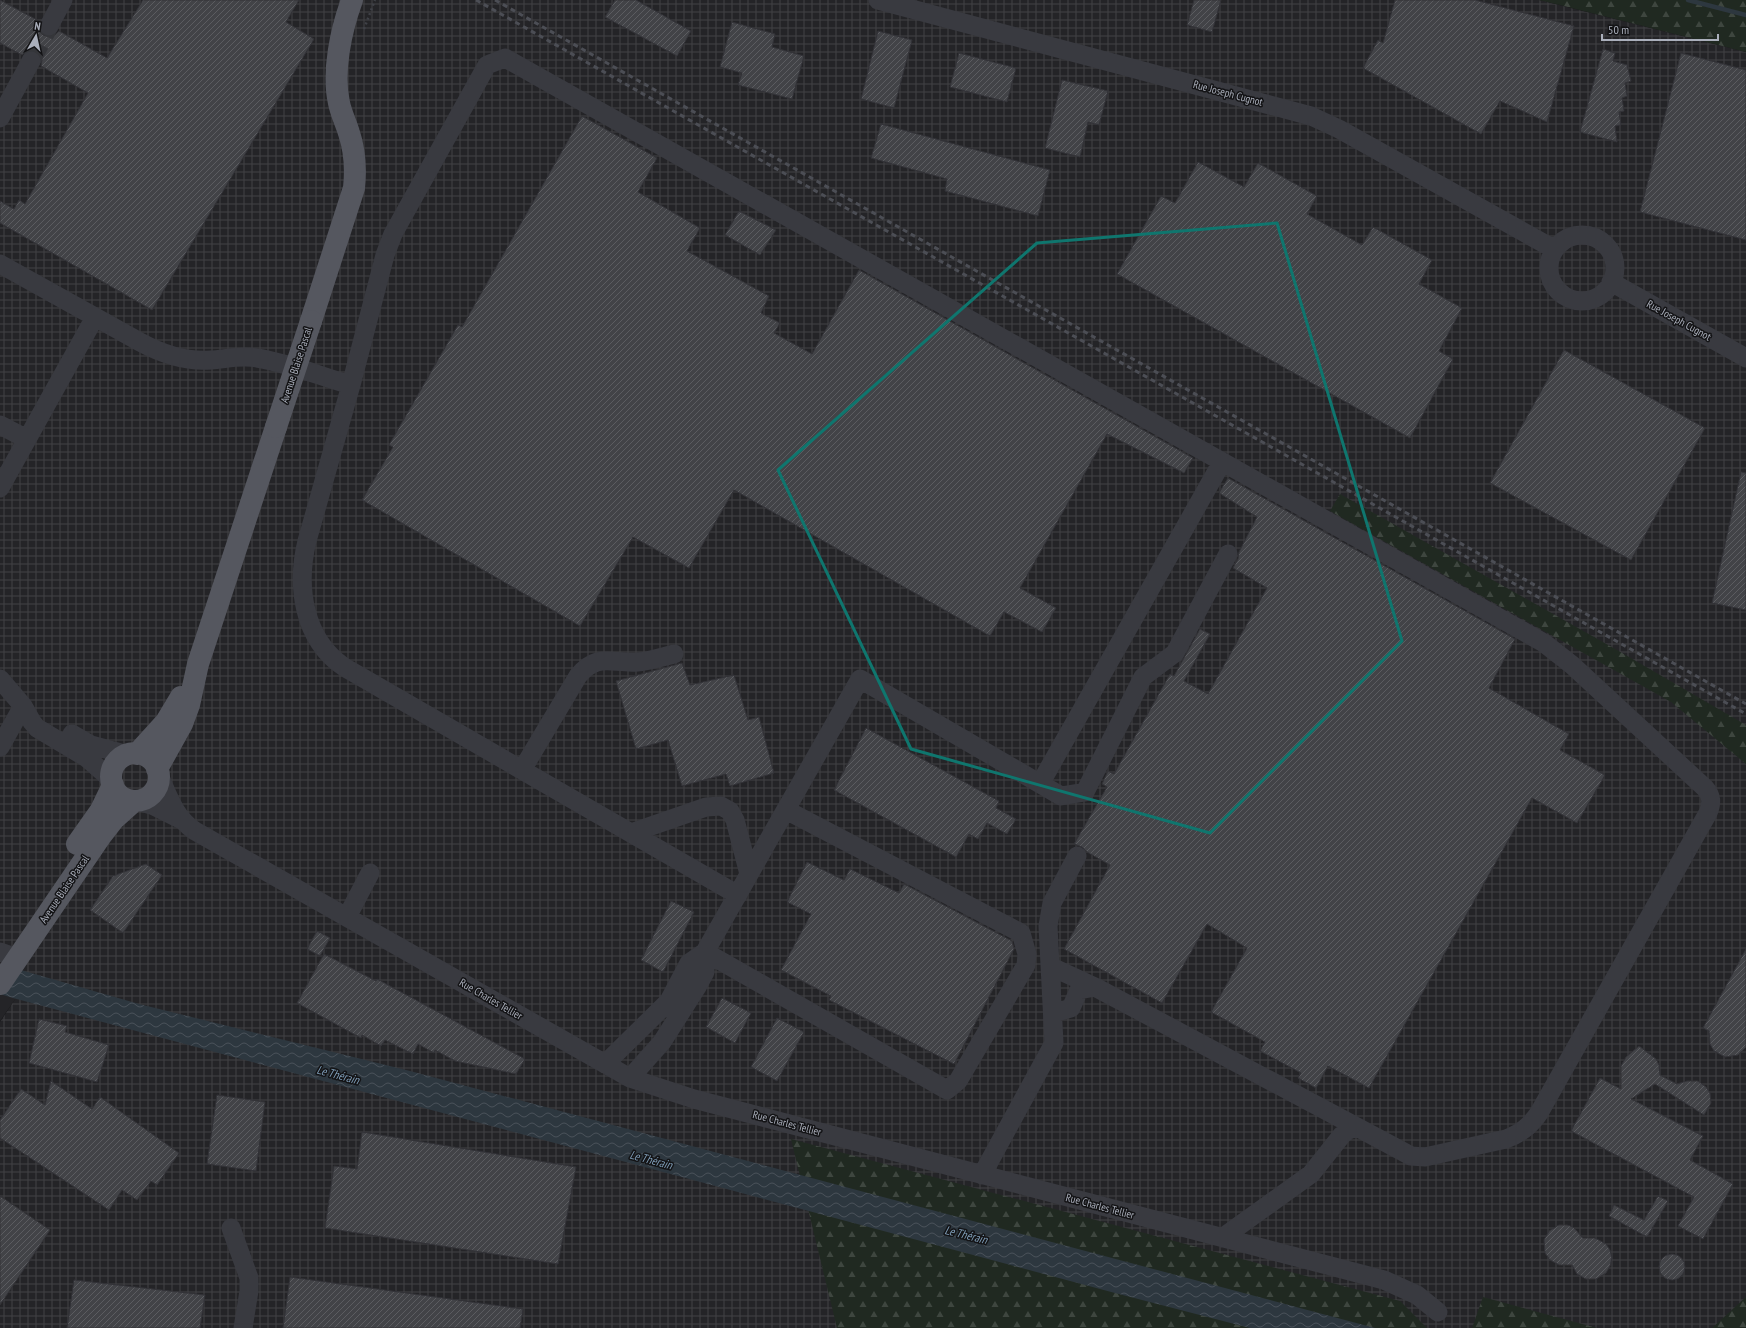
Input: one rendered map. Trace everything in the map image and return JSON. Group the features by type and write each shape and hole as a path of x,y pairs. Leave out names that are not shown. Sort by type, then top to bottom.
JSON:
{"main road":[{"name":"Avenue Blaise Pascal","path":"7,956 114,819 136,801 146,798 154,792 158,784 158,772 182,724 192,696 198,664 352,197 355,174 354,152 337,93 338,62 342,32 352,0"},
{"name":"Avenue Blaise Pascal","path":"338,62 368,0"},
{"name":"Avenue Blaise Pascal","path":"0,984 7,956 101,810 112,783 112,771 116,763 133,754 156,735 172,713 198,664"},
{"path":"133,754 151,759 158,772"},
{"path":"112,783 118,793 123,797 136,801"}],"street":[{"path":"49,26 63,0"},
{"name":"Rue Joseph Cugnot","path":"878,0 1311,116 1339,129 1554,249"},
{"path":"738,895 344,668 329,655 311,624 304,604 301,579 304,555 385,255 393,234 487,65 504,58 1552,649 1572,664 1705,788 1711,799 1708,813 1539,1113 1529,1126 1515,1136 1506,1139 1425,1157 1418,1157 1404,1153 1095,987 1052,967"},
{"path":"0,118 31,61"},
{"path":"1587,235 1596,238 1607,247 1612,255 1614,269 1611,282 1601,294 1591,299 1575,300 1565,296 1554,285 1550,275 1549,264 1554,249 1561,242 1573,236 1587,235"},
{"path":"0,264 152,348 174,356 199,360 240,356 257,358 351,385"},
{"name":"Rue Joseph Cugnot","path":"1611,282 1746,358"},
{"path":"0,488 95,317"},
{"path":"0,425 27,439"},
{"path":"1040,784 1222,462"},
{"path":"605,1064 668,1001 688,963 705,952 860,679 1061,796 1085,792 1143,677 1175,653 1228,554"},
{"path":"522,770 578,676 587,666 601,660 636,662 674,654"},
{"path":"0,679 23,706 37,728 87,758 112,783"},
{"path":"23,706 91,745 133,754"},
{"path":"0,747 23,706"},
{"name":"Rue Charles Tellier","path":"158,772 176,812 182,820"},
{"name":"Rue Charles Tellier","path":"136,801 154,806 182,820 202,836 346,916 630,1078 694,1099 1394,1284 1417,1295 1438,1312"},
{"path":"631,833 706,806 721,806 730,811 735,820 749,874"},
{"path":"705,952 947,1090 958,1081 1026,965 1027,954 1021,933 786,810"},
{"path":"982,1175 1054,1043 1052,967 1048,926 1052,903 1077,856"},
{"path":"346,916 370,873"},
{"path":"630,1078 662,1042 697,987 705,972 705,952"},
{"path":"1054,1013 1071,1008 1079,990 1095,987"},
{"path":"1222,1238 1311,1174 1342,1135 1350,1129 1358,1128"},
{"path":"231,1228 249,1278 249,1291 243,1328"}],"highlighted area":[{"path":"1277,223 1402,641 1210,833 911,749 778,470 1037,243"}],"shaded area":[{"path":"0,0 1539,0 1746,52 1746,1328 0,1328 0,1022 16,998 0,993"},
{"path":"0,993 16,998 0,1021"}],"green space":[{"path":"1539,0 1746,0 1746,52 1560,5"},
{"path":"1340,494 1617,650 1746,725 1746,764 1671,702 1330,511"},
{"path":"791,1139 1400,1301 1427,1328 837,1328"},
{"path":"1483,1297 1597,1328 1472,1328"},
{"path":"1746,1297 1746,1328 1712,1328"}],"water":[{"name":"Le Thérain","path":"0,964 139,1004 410,1071 1375,1328 1250,1328 1115,1293 13,998 0,994"}],"building":[{"path":"0,0 39,21 39,31 43,35 50,37 59,31 107,58 143,0 299,0 286,22 314,39 152,310 0,223 0,201 14,209 19,200 25,204 88,93 41,66 42,60 37,52 30,50 22,55 0,43"},
{"path":"615,0 636,0 691,31 677,56 605,17"},
{"path":"1194,0 1221,0 1212,32 1187,25"},
{"path":"1395,0 1475,0 1574,26 1547,122 1500,101 1481,134 1363,68 1378,40 1383,43"},
{"path":"732,22 775,34 772,47 804,56 792,99 738,85 742,73 720,67"},
{"path":"878,31 912,40 894,108 861,99"},
{"path":"1603,49 1615,53 1613,61 1627,65 1631,81 1625,83 1627,96 1622,98 1624,111 1619,112 1621,125 1615,126 1617,142 1580,132"},
{"path":"959,53 1016,68 1007,102 950,87"},
{"path":"1681,53 1746,70 1746,240 1640,212"},
{"path":"1062,80 1108,91 1099,125 1088,122 1080,157 1045,148"},
{"path":"582,116 657,158 638,192 700,228 687,251 769,296 761,313 780,323 774,333 812,354 859,270 1193,458 1184,473 1107,434 1020,588 1056,608 1042,632 1004,612 990,636 734,490 689,568 633,537 580,626 362,500 393,447 389,445 458,325 462,327"},
{"path":"881,124 1050,170 1038,216 945,191 947,179 871,158"},
{"path":"1198,162 1244,187 1258,163 1317,196 1307,214 1362,245 1373,227 1432,260 1419,284 1462,308 1439,351 1453,359 1410,438 1117,274 1161,196 1175,203"},
{"path":"739,211 776,230 760,255 725,235"},
{"path":"1564,350 1705,428 1631,560 1490,483"},
{"path":"1741,472 1746,473 1746,610 1712,603"},
{"path":"1228,478 1515,639 1489,688 1569,734 1560,750 1605,775 1577,823 1532,798 1369,1088 1328,1066 1316,1088 1298,1078 1301,1073 1260,1051 1265,1042 1211,1012 1247,948 1207,924 1162,1003 1064,949 1110,865 1087,852 1082,847 1074,844 1107,787 1102,784 1108,771 1114,774 1170,674 1174,676 1200,629 1210,634 1184,681 1208,694 1267,588 1233,568 1238,559 1239,552 1257,517 1219,493"},
{"path":"682,663 690,685 734,675 748,720 759,717 774,773 730,786 726,774 682,786 668,740 636,749 616,681"},
{"path":"866,728 999,801 996,808 1016,819 1007,834 987,823 978,839 969,834 956,857 834,790"},
{"path":"807,862 844,880 850,869 899,893 904,884 1012,941 1014,949 954,1064 829,1000 831,996 781,970 811,914 787,902"},
{"path":"146,864 162,875 123,933 90,910 113,876"},
{"path":"671,901 694,912 663,972 641,960"},
{"path":"317,931 330,938 320,956 307,949"},
{"path":"1746,949 1746,1047 1738,1055 1725,1057 1714,1051 1710,1044 1709,1031 1703,1028"},
{"path":"324,954 376,981 377,979 525,1059 516,1074 455,1061 435,1050 434,1053 418,1044 413,1054 385,1040 381,1046 362,1035 361,1038 297,1003"},
{"path":"722,998 751,1013 735,1043 706,1027"},
{"path":"777,1018 804,1032 777,1081 751,1067"},
{"path":"39,1019 67,1026 65,1032 109,1045 97,1082 29,1063"},
{"path":"1639,1046 1656,1059 1659,1065 1660,1075 1677,1084 1687,1081 1698,1081 1706,1087 1710,1093 1711,1103 1704,1115 1655,1084 1631,1099 1703,1136 1690,1160 1733,1184 1703,1239 1678,1226 1694,1197 1571,1131 1600,1078 1621,1089 1621,1066 1626,1057"},
{"path":"51,1081 92,1109 100,1097 179,1153 157,1185 151,1181 137,1200 122,1190 109,1210 0,1138 0,1120 21,1089 45,1105"},
{"path":"217,1095 265,1102 256,1171 207,1164"},
{"path":"362,1132 576,1167 558,1264 325,1228 334,1166 357,1169"},
{"path":"0,1196 50,1230 0,1305"},
{"path":"1658,1196 1668,1201 1647,1237 1609,1216 1614,1205 1644,1220"},
{"path":"1559,1225 1573,1227 1583,1238 1595,1238 1606,1244 1610,1250 1612,1258 1606,1273 1596,1279 1586,1279 1577,1274 1572,1265 1559,1265 1550,1260 1545,1253 1544,1240 1549,1231"},
{"path":"1672,1254 1681,1258 1685,1267 1681,1276 1672,1280 1663,1276 1659,1267 1663,1258"},
{"path":"290,1277 523,1309 520,1328 283,1328"},
{"path":"74,1280 205,1295 200,1328 67,1328"}],"waterway":[{"path":"1688,0 1746,15"}],"tunnel":[{"path":"31,61 49,26"}],"railway":[{"path":"476,0 1746,714"},
{"path":"495,0 1746,704"}]}
